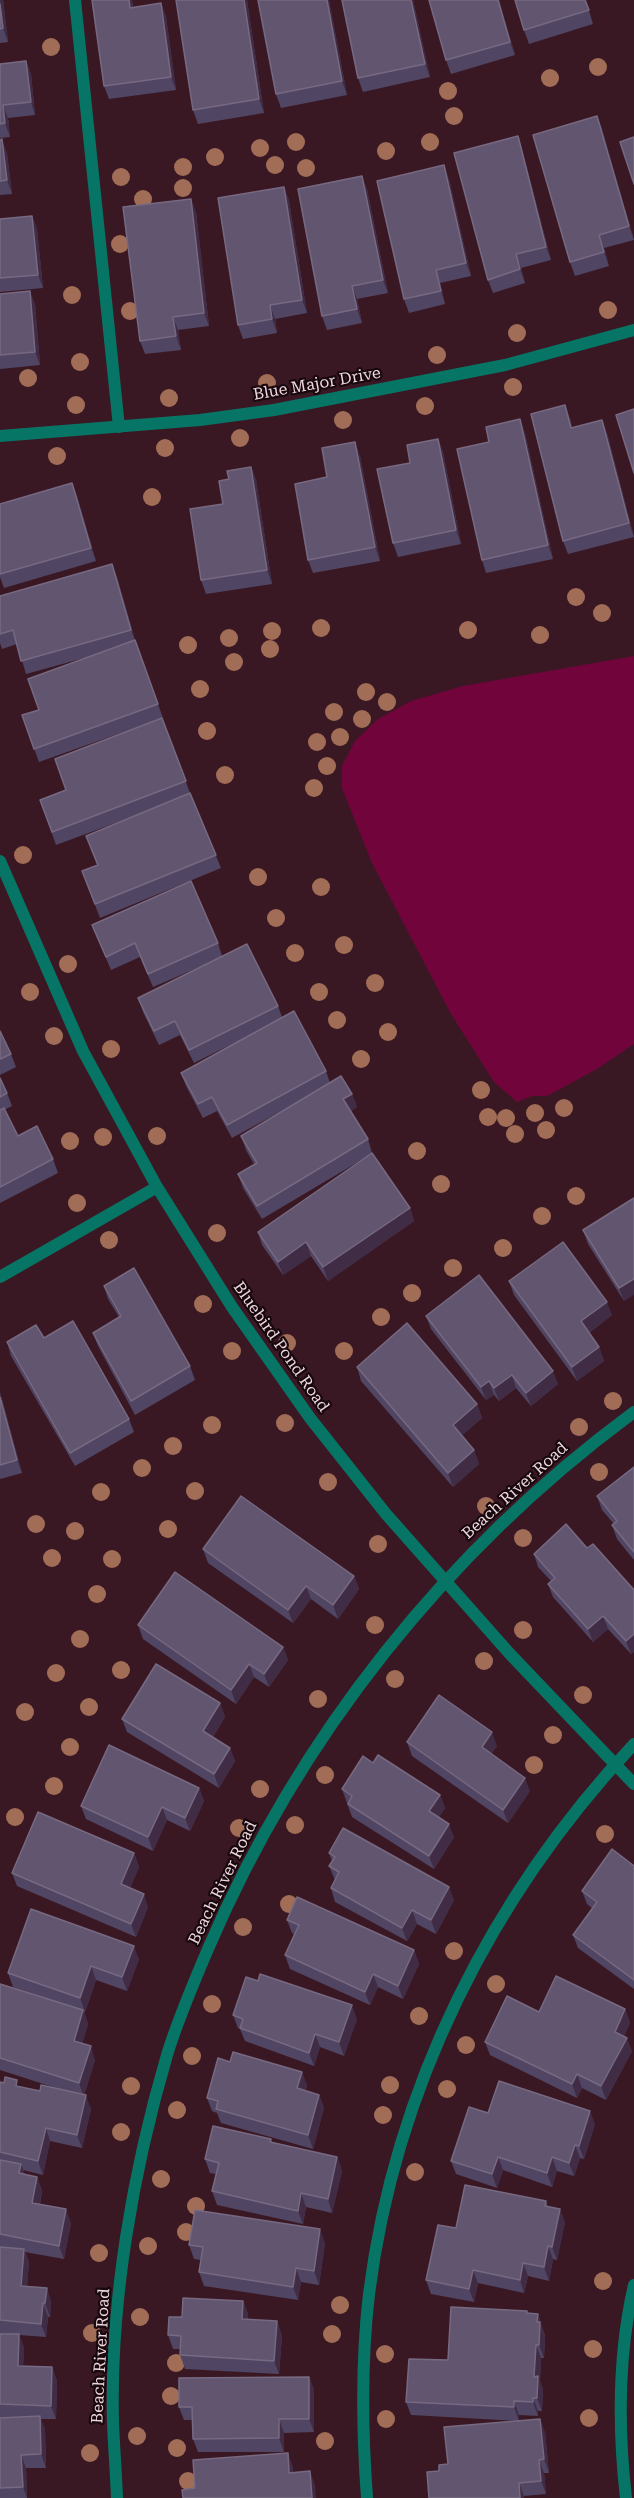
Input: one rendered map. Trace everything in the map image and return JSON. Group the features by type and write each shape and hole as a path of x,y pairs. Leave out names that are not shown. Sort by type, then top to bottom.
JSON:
{"street":[{"path":"75,0 119,427"},
{"name":"Blue Major Drive","path":"0,436 238,416 424,382 545,356 634,330"},
{"name":"Bluebird Pond Road","path":"0,861 83,1051 157,1187 221,1290 291,1393 386,1514 510,1654 634,1784"},
{"path":"0,1277 157,1187"},
{"name":"Beach River Road","path":"117,2498 113,2421 120,2290 133,2198 168,2052 220,1920 293,1784 353,1695 411,1619 495,1529 548,1481 634,1412"},
{"path":"367,2498 363,2445 363,2386 369,2294 385,2207 409,2119 448,2020 485,1947 550,1845 614,1765 634,1744"},
{"path":"626,2498 621,2443 621,2393 625,2341 634,2284"}],"shaded area":[{"path":"634,656 634,1044 597,1069 547,1096 532,1096 517,1102 494,1082 451,1014 372,863 342,788 342,766 355,741 378,719 411,701 463,686"}],"building":[{"path":"92,0 129,0 130,8 161,3 171,77 104,86"},
{"path":"176,0 244,0 259,99 193,110"},
{"path":"258,0 327,0 342,81 276,94"},
{"path":"342,0 411,0 425,64 358,78"},
{"path":"429,0 498,0 510,42 446,60"},
{"path":"515,0 585,0 589,10 524,30"},
{"path":"0,4 3,28 0,29"},
{"path":"26,61 31,102 3,105 5,123 0,124 0,64"},
{"path":"597,116 629,226 599,235 604,252 570,262 533,135"},
{"path":"518,136 546,247 516,254 520,269 488,280 454,153"},
{"path":"634,137 634,184 620,142"},
{"path":"2,139 7,180 0,181 0,140"},
{"path":"444,165 466,263 436,270 441,291 404,299 377,181"},
{"path":"362,176 383,280 352,286 357,309 322,316 298,189"},
{"path":"284,187 302,300 270,305 272,319 238,325 218,198"},
{"path":"191,199 204,313 173,317 176,336 140,341 123,207"},
{"path":"32,216 38,275 0,278 0,219"},
{"path":"30,291 35,352 0,355 0,294"},
{"path":"565,405 571,428 602,420 629,523 563,541 531,414"},
{"path":"634,409 634,473 616,415"},
{"path":"520,419 548,545 482,560 457,449 489,442 486,427"},
{"path":"438,439 456,530 393,543 377,469 410,463 407,445"},
{"path":"355,442 375,547 308,560 295,484 327,477 322,448"},
{"path":"251,467 267,570 201,580 190,509 223,504 219,481 229,479 227,471"},
{"path":"72,483 91,548 0,574 0,504"},
{"path":"112,564 131,630 21,661 13,630 0,634 0,596"},
{"path":"135,640 158,704 34,749 22,715 39,710 28,679"},
{"path":"162,718 186,781 52,832 40,800 66,790 55,759"},
{"path":"190,793 216,855 95,904 82,871 98,865 86,836"},
{"path":"191,881 218,943 148,974 135,943 106,957 92,925"},
{"path":"247,944 278,1006 189,1050 175,1021 154,1031 138,998"},
{"path":"294,1011 326,1071 227,1125 212,1097 198,1104 181,1073"},
{"path":"0,1031 11,1054 0,1059"},
{"path":"341,1076 352,1094 343,1099 368,1139 257,1206 238,1174 257,1163 241,1136"},
{"path":"0,1078 7,1093 0,1097"},
{"path":"4,1108 18,1136 37,1126 53,1159 0,1187 0,1110"},
{"path":"372,1153 410,1208 323,1267 306,1242 278,1262 258,1232"},
{"path":"634,1198 634,1279 619,1288 583,1230"},
{"path":"563,1242 607,1302 581,1321 599,1347 572,1367 509,1281"},
{"path":"134,1268 190,1366 131,1401 93,1333 121,1316 104,1286"},
{"path":"479,1275 553,1371 526,1393 512,1375 494,1388 489,1381 481,1387 426,1316"},
{"path":"73,1321 129,1419 70,1453 7,1342 36,1325 44,1338"},
{"path":"407,1323 477,1404 453,1425 474,1450 448,1473 357,1367"},
{"path":"0,1397 17,1460 0,1465"},
{"path":"634,1467 634,1552 612,1525 617,1521 597,1496"},
{"path":"241,1496 354,1576 333,1605 306,1586 288,1610 203,1549"},
{"path":"566,1524 587,1548 593,1544 634,1590 634,1634 626,1641 603,1616 588,1629 548,1584 555,1578 534,1554"},
{"path":"175,1572 283,1647 264,1674 249,1664 231,1690 138,1625"},
{"path":"156,1664 220,1703 203,1731 230,1748 214,1774 122,1719"},
{"path":"439,1695 492,1732 482,1747 525,1778 503,1810 407,1742"},
{"path":"109,1745 199,1788 185,1818 162,1807 148,1837 81,1806"},
{"path":"378,1755 440,1795 429,1811 449,1824 429,1856 348,1804 352,1796 342,1789 363,1756 373,1763"},
{"path":"38,1812 134,1853 121,1884 144,1894 131,1924 12,1873"},
{"path":"343,1828 449,1887 431,1920 412,1910 402,1928 331,1888 339,1872 329,1866 335,1857 329,1853"},
{"path":"612,1849 634,1866 634,1980 573,1935 597,1902 582,1891"},
{"path":"297,1897 414,1950 398,1986 373,1974 365,1992 285,1955 299,1925 287,1920"},
{"path":"31,1909 134,1946 122,1977 91,1966 80,1998 8,1973"},
{"path":"260,1974 352,2005 339,2042 315,2034 309,2053 240,2028 243,2019 233,2015 246,1977 258,1981"},
{"path":"556,1976 625,2009 615,2032 627,2038 601,2086 577,2074 572,2084 485,2042 507,1996 539,2012"},
{"path":"0,1984 83,2010 74,2041 91,2046 79,2083 0,2058"},
{"path":"233,2052 302,2072 297,2088 319,2095 308,2135 216,2109 218,2101 207,2098 218,2058 230,2062"},
{"path":"5,2077 17,2080 16,2086 40,2091 41,2085 86,2095 77,2135 46,2128 38,2161 0,2152 0,2082 4,2083"},
{"path":"499,2081 590,2111 579,2146 575,2145 569,2163 552,2157 547,2173 498,2157 492,2174 451,2161 469,2107 488,2113"},
{"path":"213,2126 337,2157 328,2199 301,2193 298,2211 212,2191 219,2163 205,2159"},
{"path":"0,2160 21,2164 19,2173 37,2177 32,2203 66,2209 59,2246 0,2234"},
{"path":"465,2185 546,2201 545,2206 560,2209 552,2247 548,2246 544,2267 523,2263 520,2280 473,2270 469,2289 426,2280 438,2225 456,2228"},
{"path":"195,2210 320,2229 314,2271 296,2268 293,2287 199,2272 203,2247 189,2245"},
{"path":"0,2247 24,2249 21,2286 47,2288 41,2324 0,2320"},
{"path":"183,2298 243,2301 242,2319 277,2321 274,2361 180,2355 181,2336 168,2335 169,2317 182,2317"},
{"path":"451,2307 527,2311 527,2313 538,2314 539,2345 536,2345 534,2377 538,2376 537,2398 533,2398 533,2402 514,2401 514,2407 406,2402 409,2359 448,2360"},
{"path":"0,2334 19,2334 18,2366 52,2367 51,2406 0,2404"},
{"path":"309,2377 309,2419 279,2419 279,2438 193,2439 192,2407 179,2407 179,2378"},
{"path":"40,2416 41,2454 21,2455 23,2487 0,2488 0,2418"},
{"path":"540,2419 544,2459 539,2460 541,2481 519,2483 520,2498 429,2498 427,2472 439,2471 439,2465 448,2464 444,2427"},
{"path":"288,2453 289,2473 310,2471 312,2498 183,2498 182,2490 195,2488 193,2460"}]}
